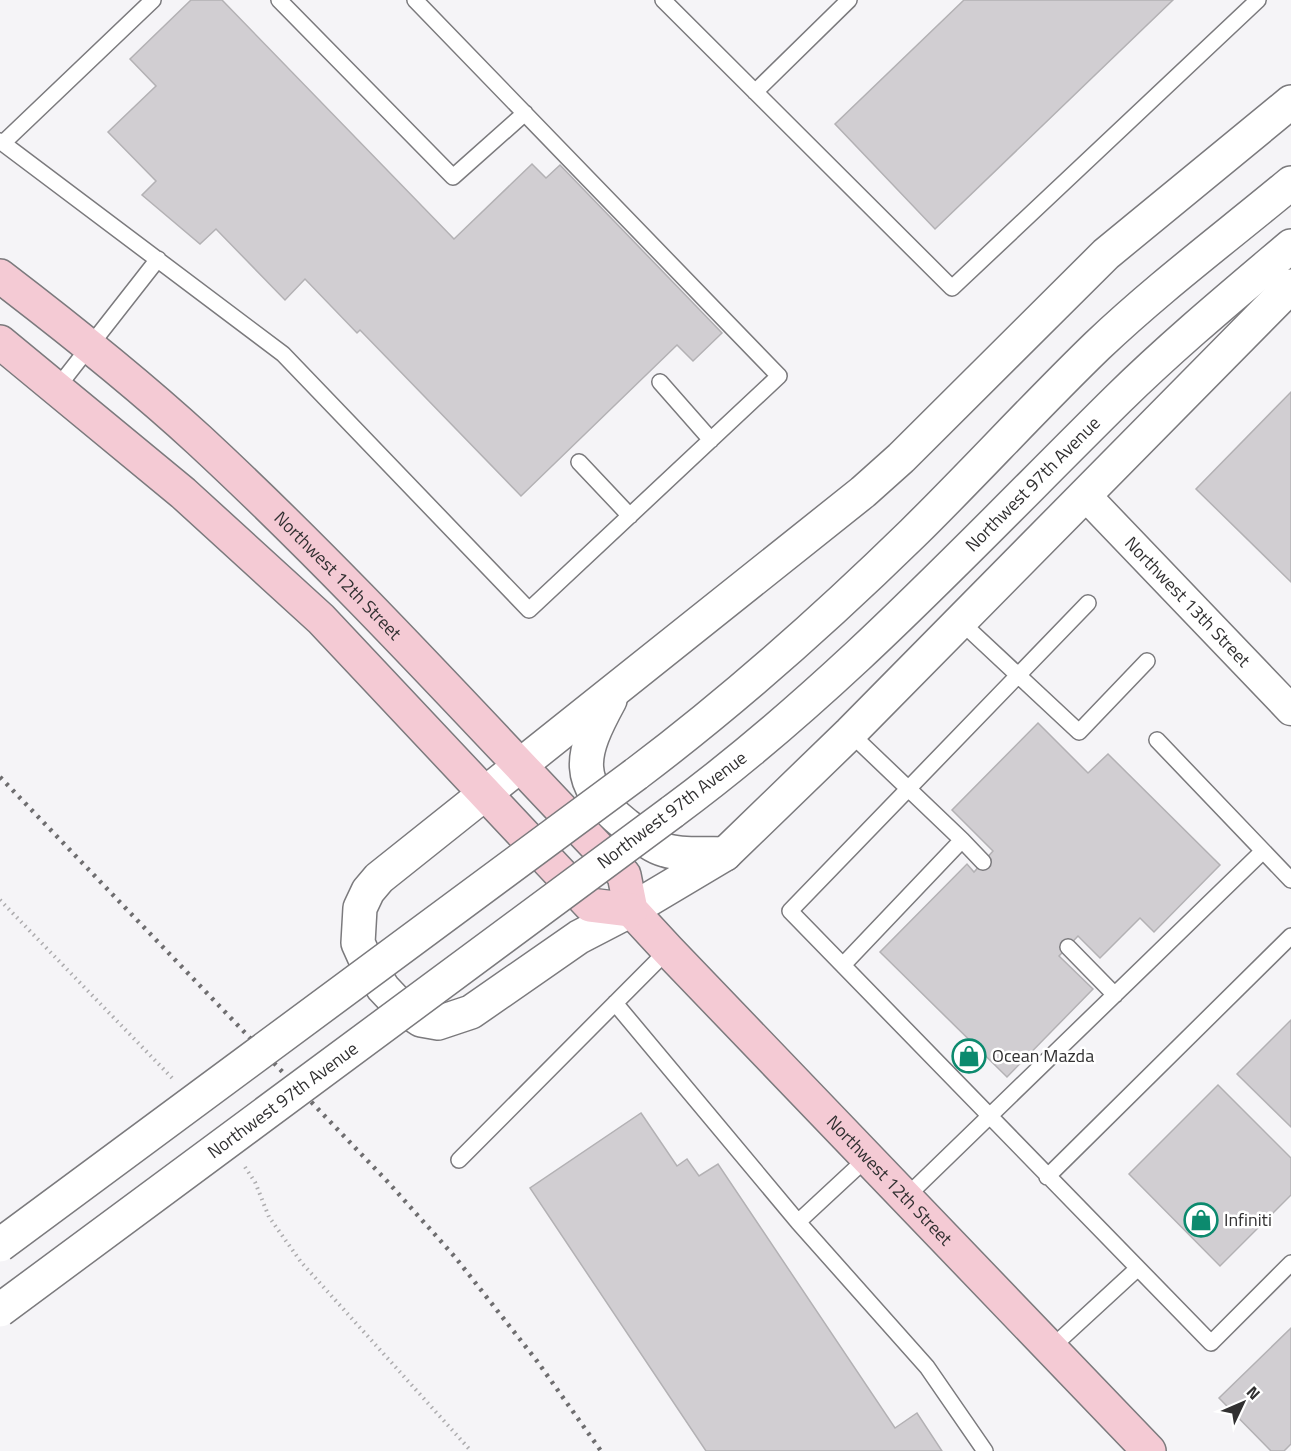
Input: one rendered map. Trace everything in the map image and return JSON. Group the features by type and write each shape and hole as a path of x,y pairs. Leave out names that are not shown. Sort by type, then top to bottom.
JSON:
{"main road":[{"name":"Northwest 12th Street","path":"0,276 155,400 259,497 355,592 624,875 631,910 1149,1451"},
{"path":"0,342 183,493 321,619 590,905 631,910"}],"street":[{"path":"1291,102 1106,254 881,476 379,878 368,891 360,909 358,943 378,980 400,1006 421,1020 438,1023 456,1019 486,1003 579,937 631,910 725,854 961,622 1291,286"},
{"path":"0,1245 636,774 719,709 806,634 913,533 1098,346 1168,284 1291,183"},
{"name":"Northwest 97th Avenue","path":"0,1310 746,755 857,658 972,548 1142,376 1291,246"},
{"name":"Northwest 13th Street","path":"1085,495 1291,710"},
{"path":"615,691 588,746 585,765 588,780 598,799 619,819 655,846 666,851 725,854"}],"lane":[{"path":"153,0 1,142 283,354 529,610 779,376 415,0"},
{"path":"279,0 453,177 525,113"},
{"path":"663,0 952,288 1258,0"},
{"path":"755,92 849,0"},
{"path":"57,388 158,259"},
{"path":"660,382 711,440"},
{"path":"579,462 630,516"},
{"path":"1088,603 790,911 1211,1343 1291,1263"},
{"path":"961,622 1017,677 1079,732 1147,661"},
{"path":"850,733 983,862"},
{"path":"1157,740 1291,880"},
{"path":"843,965 962,840"},
{"path":"905,1198 1263,851"},
{"path":"1047,1177 1291,936"},
{"path":"1068,947 1115,995"},
{"path":"459,1160 668,950"},
{"path":"615,1003 798,1222 927,1368 985,1451"},
{"path":"798,1222 867,1158"},
{"path":"1050,1349 1137,1269"}],"building":[{"path":"191,0 222,0 454,239 532,164 546,178 560,165 722,333 693,361 677,345 521,496 360,330 357,333 305,279 285,300 216,229 200,244 142,195 156,181 108,132 156,86 130,59"},
{"path":"964,0 1173,0 935,229 835,124"},
{"path":"1291,392 1291,582 1196,489"},
{"path":"1038,723 1088,773 1108,754 1220,865 1154,932 1140,918 1100,958 1078,936 1059,956 1093,989 1007,1077 880,952 967,864 974,872 993,851 952,810"},
{"path":"1291,1020 1291,1127 1237,1074"},
{"path":"1218,1085 1291,1158 1291,1195 1220,1266 1129,1174"},
{"path":"641,1113 677,1166 687,1159 699,1176 718,1164 895,1428 917,1413 942,1451 706,1451 530,1188"},
{"path":"1291,1328 1291,1444 1284,1451 1271,1451 1219,1398"}],"railway":[{"path":"0,777 387,1181 455,1257 537,1361 601,1451"}],"place":[{"name":"Ocean Mazda","path":"969,1056"},
{"name":"Infiniti","path":"1201,1220"}]}
